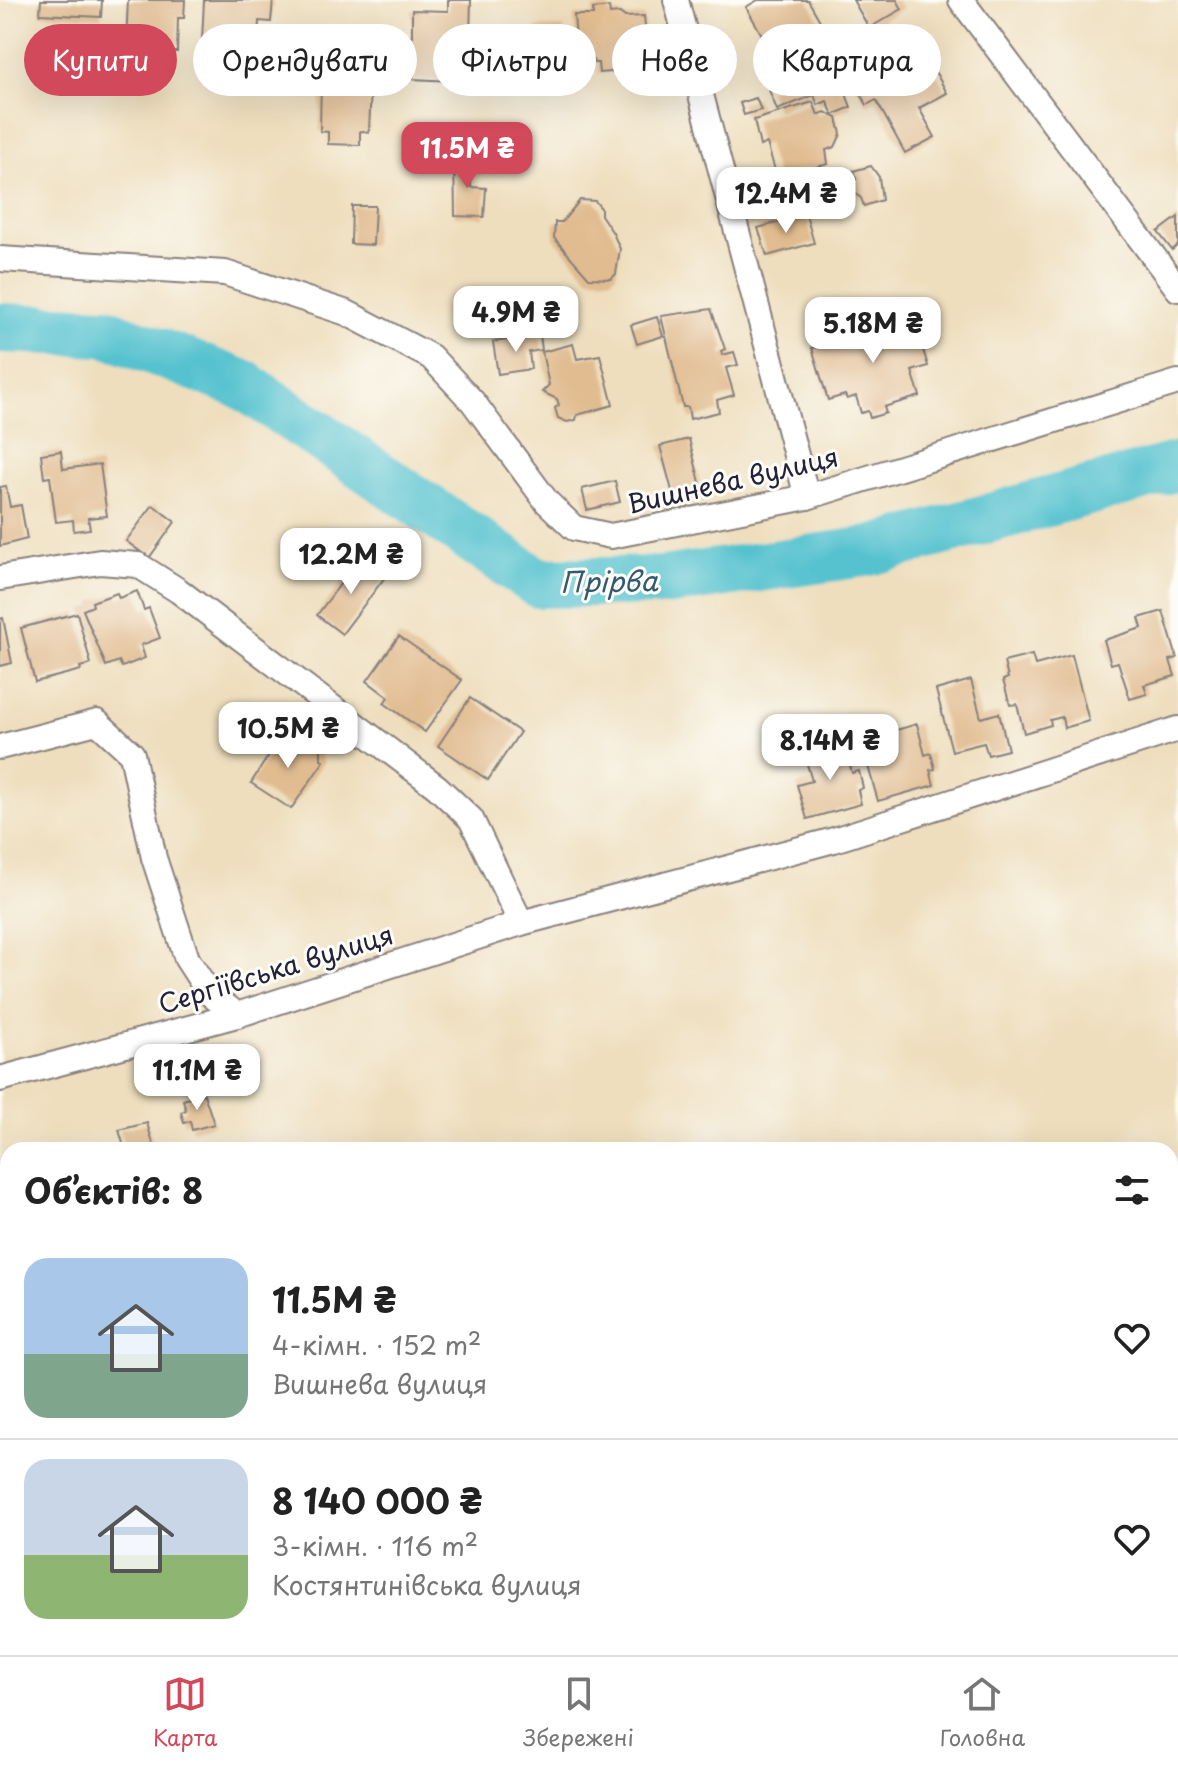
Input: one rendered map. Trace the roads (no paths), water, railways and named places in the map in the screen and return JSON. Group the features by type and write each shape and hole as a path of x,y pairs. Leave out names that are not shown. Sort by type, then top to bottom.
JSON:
{"street":[{"path":"676,0 807,497"},
{"path":"961,0 1178,289"},
{"name":"Вишнева вулиця","path":"0,259 225,273 347,313 431,357 473,402 547,502 574,528 611,536 807,497 1178,382"},
{"path":"0,578 100,562 138,565 179,591 437,787 471,819 521,923"},
{"path":"0,747 97,722 132,754 154,858 187,959 209,993 237,1015"},
{"name":"Сергіївська вулиця","path":"0,1079 237,1015 521,923 834,840 1178,729"}],"waterway":[{"name":"Прірва","path":"0,328 105,332 244,385 538,583 663,581 870,551 1178,466"}]}
